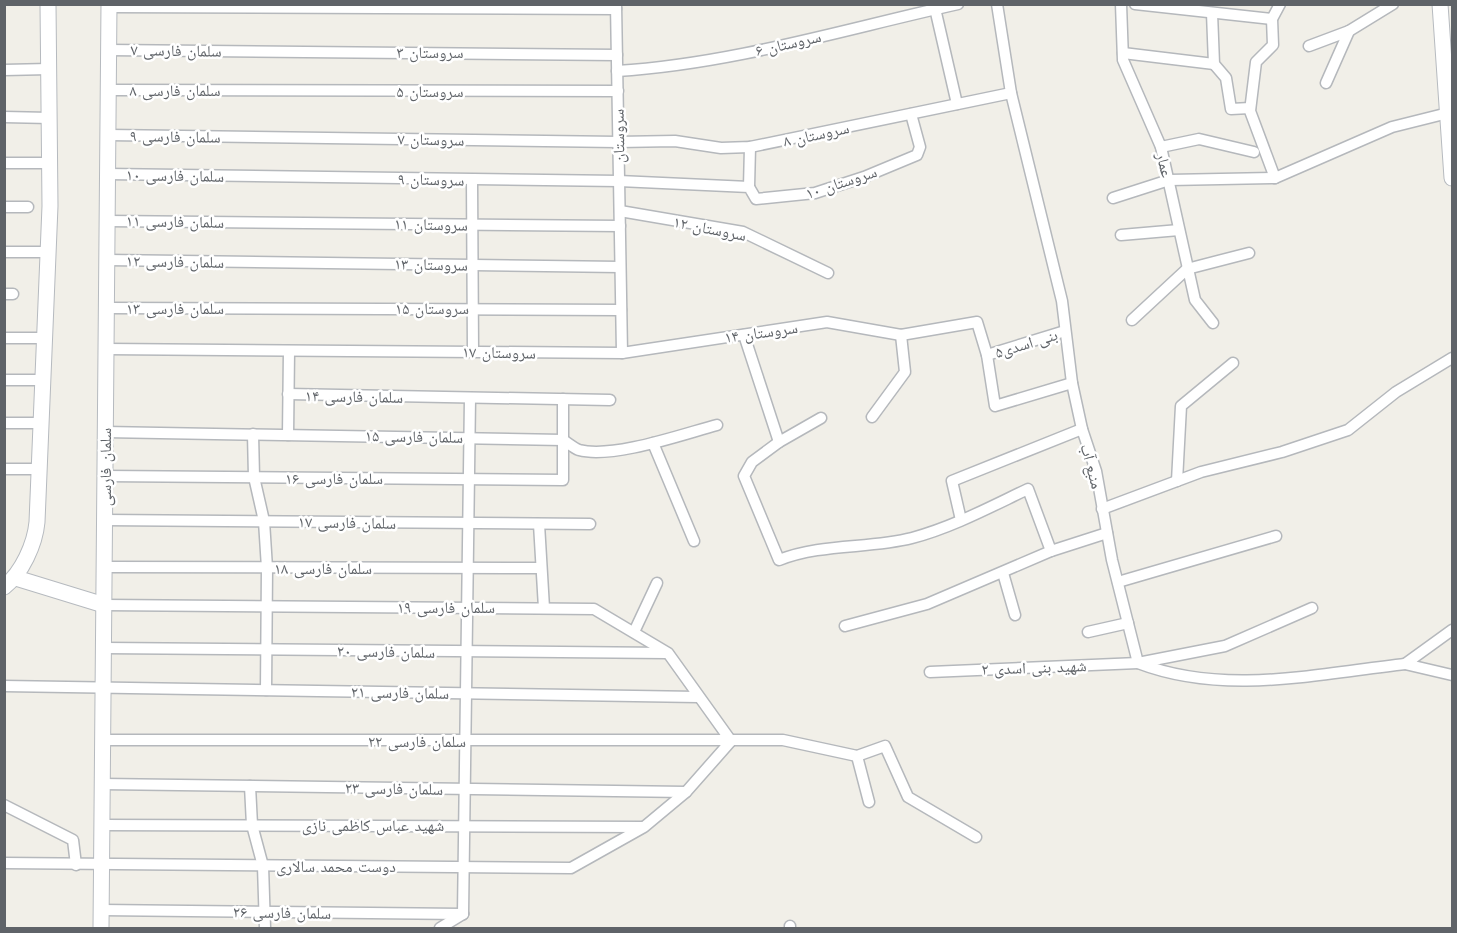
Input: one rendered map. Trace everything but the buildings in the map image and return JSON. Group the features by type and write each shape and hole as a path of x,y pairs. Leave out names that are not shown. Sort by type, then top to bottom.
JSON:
{"street":[{"path":"48,4 49,252 36,533 10,582 104,605"},
{"name":"سروستان ۶","path":"617,71 656,69 734,55 934,7 958,4"},
{"name":"منبع آب","path":"997,4 1011,93 1062,302 1072,383 1082,429 1096,471 1107,532 1138,663"},
{"name":"عمار","path":"1121,4 1123,53 1141,104 1161,147 1195,300 1213,323"},
{"path":"1135,4 1272,19"},
{"path":"1275,178 1250,108 1256,62 1273,45 1272,19 1280,4"},
{"path":"1309,46 1349,31 1393,4"},
{"path":"1440,4 1452,178"},
{"path":"109,6 616,7"},
{"name":"سلمان فارسی","path":"101,928 109,6"},
{"name":"سروستان","path":"616,7 620,267"},
{"path":"934,7 957,104"},
{"path":"1212,13 1214,64 1226,78 1231,109 1250,108"},
{"path":"1326,83 1349,31"},
{"name":"سلمان فارسی ۷","path":"108,50 244,51"},
{"name":"سروستان ۳","path":"244,51 617,55"},
{"path":"1123,53 1214,64"},
{"path":"4,70 49,69"},
{"name":"سلمان فارسی ۸","path":"108,90 243,90"},
{"name":"سروستان ۵","path":"243,90 618,91"},
{"name":"سروستان ۸","path":"618,142 675,141 721,148 750,147 1011,93"},
{"path":"1113,198 1168,180 1275,178 1392,127 1448,113"},
{"name":"سروستان ۱۰","path":"619,181 749,187 756,199 814,193 864,177 917,155 920,147 911,114"},
{"path":"4,117 50,118"},
{"name":"سلمان فارسی ۹","path":"108,135 243,136"},
{"name":"سروستان ۷","path":"243,136 618,142"},
{"path":"1161,147 1199,139 1254,152"},
{"path":"749,187 750,147"},
{"path":"4,163 50,163"},
{"name":"سلمان فارسی ۱۰","path":"107,174 243,176"},
{"name":"سروستان ۹","path":"243,176 619,181"},
{"path":"472,180 473,351"},
{"path":"4,207 28,207"},
{"name":"سروستان ۱۲","path":"620,211 744,231 828,273"},
{"name":"سلمان فارسی ۱۱","path":"107,221 243,222"},
{"name":"سروستان ۱۱","path":"243,222 620,226"},
{"path":"1121,235 1179,230"},
{"path":"4,252 49,252"},
{"path":"1132,320 1187,269 1249,253"},
{"name":"سلمان فارسی ۱۲","path":"107,260 243,261"},
{"name":"سروستان ۱۳","path":"243,261 620,267"},
{"path":"620,267 622,353"},
{"name":"سلمان فارسی ۱۳","path":"106,308 243,307"},
{"name":"سروستان ۱۵","path":"243,307 621,310"},
{"name":"سروستان ۱۴","path":"622,353 827,322 901,334 977,322 987,355"},
{"name":"بنی اسدی۵","path":"987,355 1065,330"},
{"path":"872,417 905,372 901,334"},
{"path":"744,335 779,442"},
{"path":"4,338 45,338"},
{"path":"106,350 289,351"},
{"name":"سروستان ۱۷","path":"289,351 622,353"},
{"name":"سلمان فارسی ۱۴","path":"289,351 288,394 610,400"},
{"path":"987,355 995,406 1072,383"},
{"path":"1102,509 1201,472 1282,452 1348,430 1396,392 1452,358"},
{"path":"1177,481 1181,406 1233,363"},
{"path":"4,380 43,380"},
{"path":"288,394 288,435"},
{"path":"440,928 463,914 470,398"},
{"path":"562,399 563,440"},
{"path":"821,418 779,442 752,462 744,476 779,560 815,550 911,538 961,520 1028,489 1051,551"},
{"path":"4,423 41,423"},
{"name":"سلمان فارسی ۱۵","path":"105,432 563,440 578,450 610,450 653,443 717,425"},
{"path":"961,520 952,481 1082,429"},
{"path":"253,434 254,477 264,521 267,568 266,690"},
{"name":"سلمان فارسی ۱۶","path":"105,476 563,480 563,440"},
{"path":"653,443 694,541"},
{"path":"4,469 39,469"},
{"name":"سلمان فارسی ۱۷","path":"104,520 590,524"},
{"path":"538,524 544,608"},
{"path":"845,626 927,604 1051,551 1107,532"},
{"path":"1118,582 1276,536"},
{"name":"سلمان فارسی ۱۸","path":"104,567 541,568"},
{"path":"1003,573 1015,615"},
{"path":"634,632 657,583"},
{"name":"سلمان فارسی ۱۹","path":"104,605 594,609 668,653 730,741"},
{"path":"1138,663 1225,646 1312,608"},
{"path":"1088,632 1128,623"},
{"path":"1405,664 1452,630"},
{"name":"سلمان فارسی ۲۰","path":"104,648 668,653"},
{"path":"1138,663 1195,679 1254,681 1405,664 1452,675"},
{"name":"شهید بنی اسدی ۲","path":"930,672 1138,663"},
{"name":"سلمان فارسی ۲۱","path":"4,686 698,697"},
{"name":"سلمان فارسی ۲۲","path":"103,740 730,741"},
{"path":"644,827 686,792 730,741 783,740 857,756 885,746 908,797 976,837"},
{"path":"857,756 869,802"},
{"name":"سلمان فارسی ۲۳","path":"102,784 686,792"},
{"path":"250,786 252,825 263,866 266,928"},
{"path":"4,805 73,840 76,865"},
{"name":"شهید عباس کاظمی نازی","path":"102,825 644,827"},
{"name":"دوست محمد سالاری","path":"4,863 102,866 571,868 644,827"},
{"name":"سلمان فارسی ۲۶","path":"101,910 463,914"}]}
